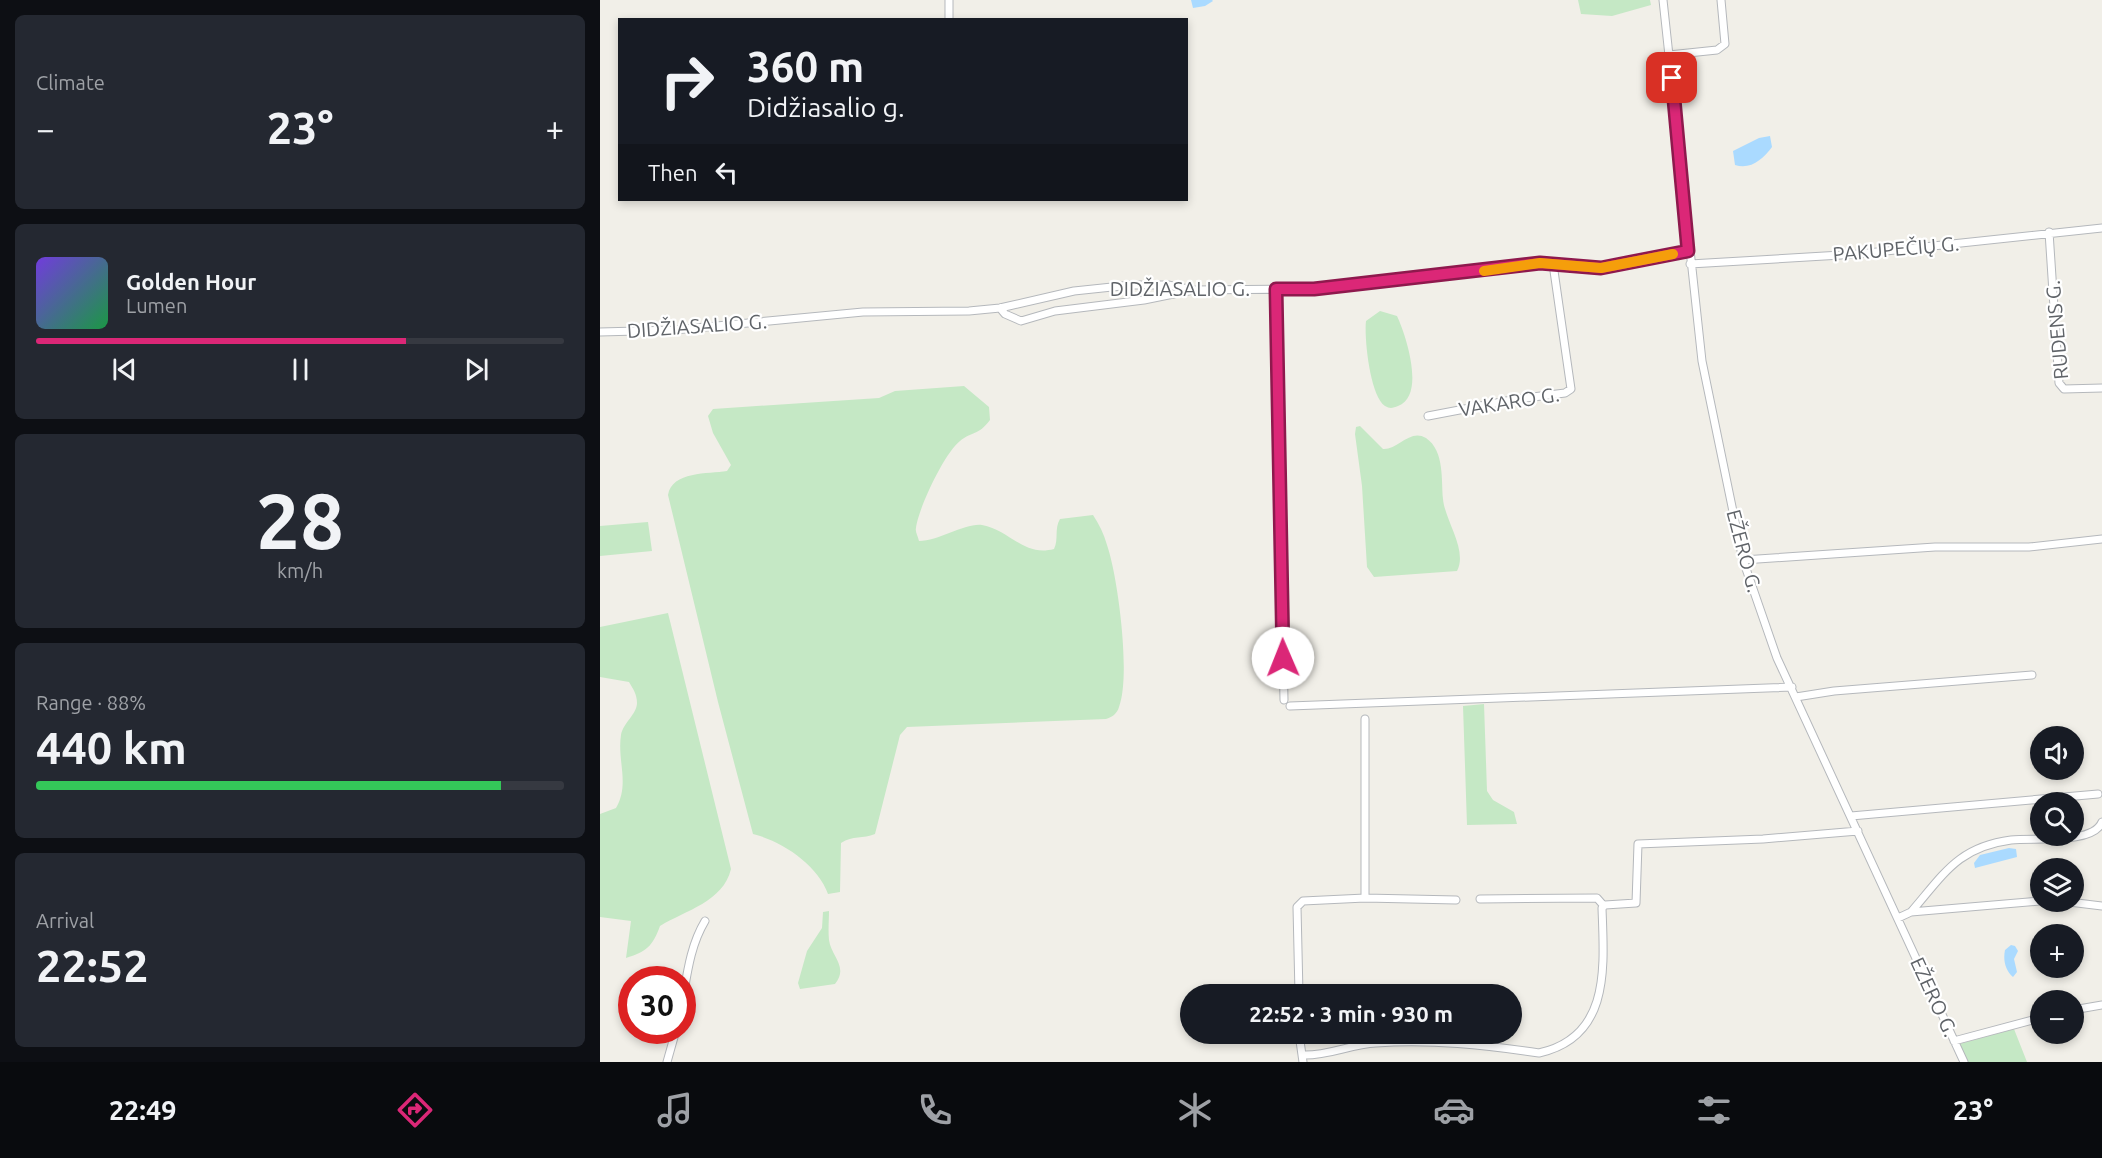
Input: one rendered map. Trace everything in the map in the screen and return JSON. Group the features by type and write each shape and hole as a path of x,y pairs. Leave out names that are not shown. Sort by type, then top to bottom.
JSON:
{"street":[{"path":"949,0 949,18"},
{"name":"EŽERO G.","path":"1663,0 1688,251 1702,361 1743,560 1768,634 1964,1062"},
{"path":"1669,55 1717,50 1725,44 1721,0"},
{"name":"PAKUPEČIŲ G.","path":"1690,264 1858,254 2102,228"},
{"name":"RUDENS G.","path":"2049,232 2059,383 2064,389 2102,388"},
{"name":"DIDŽIASALIO G.","path":"600,332 674,330 863,312 969,311 1000,308 1056,294 1131,285 1168,285 1193,290 1314,289 1540,263 1601,268 1688,251"},
{"name":"VAKARO G.","path":"1428,416 1517,399 1565,393 1571,389 1554,264"},
{"path":"1276,289 1284,700"},
{"path":"1000,308 1005,315 1021,321 1055,311 1144,300 1193,290"},
{"path":"1743,560 1935,547 2029,547 2102,539"},
{"path":"1796,697 1834,691 2032,675"},
{"path":"1290,706 1792,687"},
{"path":"1365,718 1365,898"},
{"path":"1851,816 2101,794"},
{"path":"1911,912 1948,866 1966,852 2007,840 2064,838 2091,834 2097,831 2102,822"},
{"path":"1604,906 1636,903 1638,844 1763,839 1858,831"},
{"path":"1299,984 1297,907 1308,900 1365,898 1456,900"},
{"path":"1303,1058 1372,1043 1416,1041 1539,1053 1566,1044 1584,1030 1601,988 1604,964 1604,906 1597,898 1480,899"},
{"path":"1898,918 1911,912 2030,902"},
{"path":"2084,904 2102,906"},
{"path":"689,966 697,935 705,921"},
{"path":"2084,1008 2102,1005"},
{"path":"1954,1041 2030,1021"},
{"path":"667,1062 672,1044"}],"green space":[{"path":"1578,0 1650,0 1651,5 1612,16 1581,14"},
{"path":"1380,311 1397,316 1409,350 1411,364 1411,390 1406,400 1392,408 1385,406 1375,391 1367,353 1366,321"},
{"path":"964,386 989,407 990,420 982,429 960,441 940,468 918,519 916,530 919,541 982,525 1034,549 1054,549 1060,519 1093,515 1107,545 1119,602 1124,673 1119,707 1114,715 1106,719 907,727 900,735 875,834 841,843 840,892 828,894 816,873 798,856 776,842 753,834 718,702 668,495 671,487 683,478 727,471 731,465 713,433 708,416 713,409 879,398 895,391"},
{"path":"1360,426 1383,449 1415,436 1426,438 1432,444 1439,458 1443,499 1460,554 1457,571 1374,577 1367,567 1362,486 1355,434 1356,427"},
{"path":"648,522 652,551 600,556 600,526"},
{"path":"668,613 731,869 727,880 712,897 660,926 655,939 648,947 626,958 631,921 600,917 600,814 616,808 620,799 623,781 620,754 621,735 624,726 635,711 637,700 629,682 600,677 600,627"},
{"path":"1484,704 1487,791 1493,800 1514,812 1517,824 1467,825 1463,706"},
{"path":"829,911 829,940 840,967 839,978 835,984 800,989 798,983 807,951 822,928 823,912"},
{"path":"2014,1029 2027,1062 1968,1062 1959,1044"}],"water":[{"path":"1191,0 1213,1 1205,6 1193,8"},
{"path":"1770,136 1772,147 1765,156 1751,165 1735,165 1733,151 1759,138"},
{"path":"2009,848 2016,849 2017,857 1975,868 1974,863 1980,855"},
{"path":"2011,945 2015,946 2018,951 2014,959 2017,972 2013,977 2006,968 2004,957 2005,950"}],"slow traffic":[{"path":"1484,271 1540,263 1601,268 1673,254"}],"route":[{"path":"1283,658 1280,404 1276,289 1314,289 1462,274 1540,263 1601,268 1688,251 1672,78"}]}
